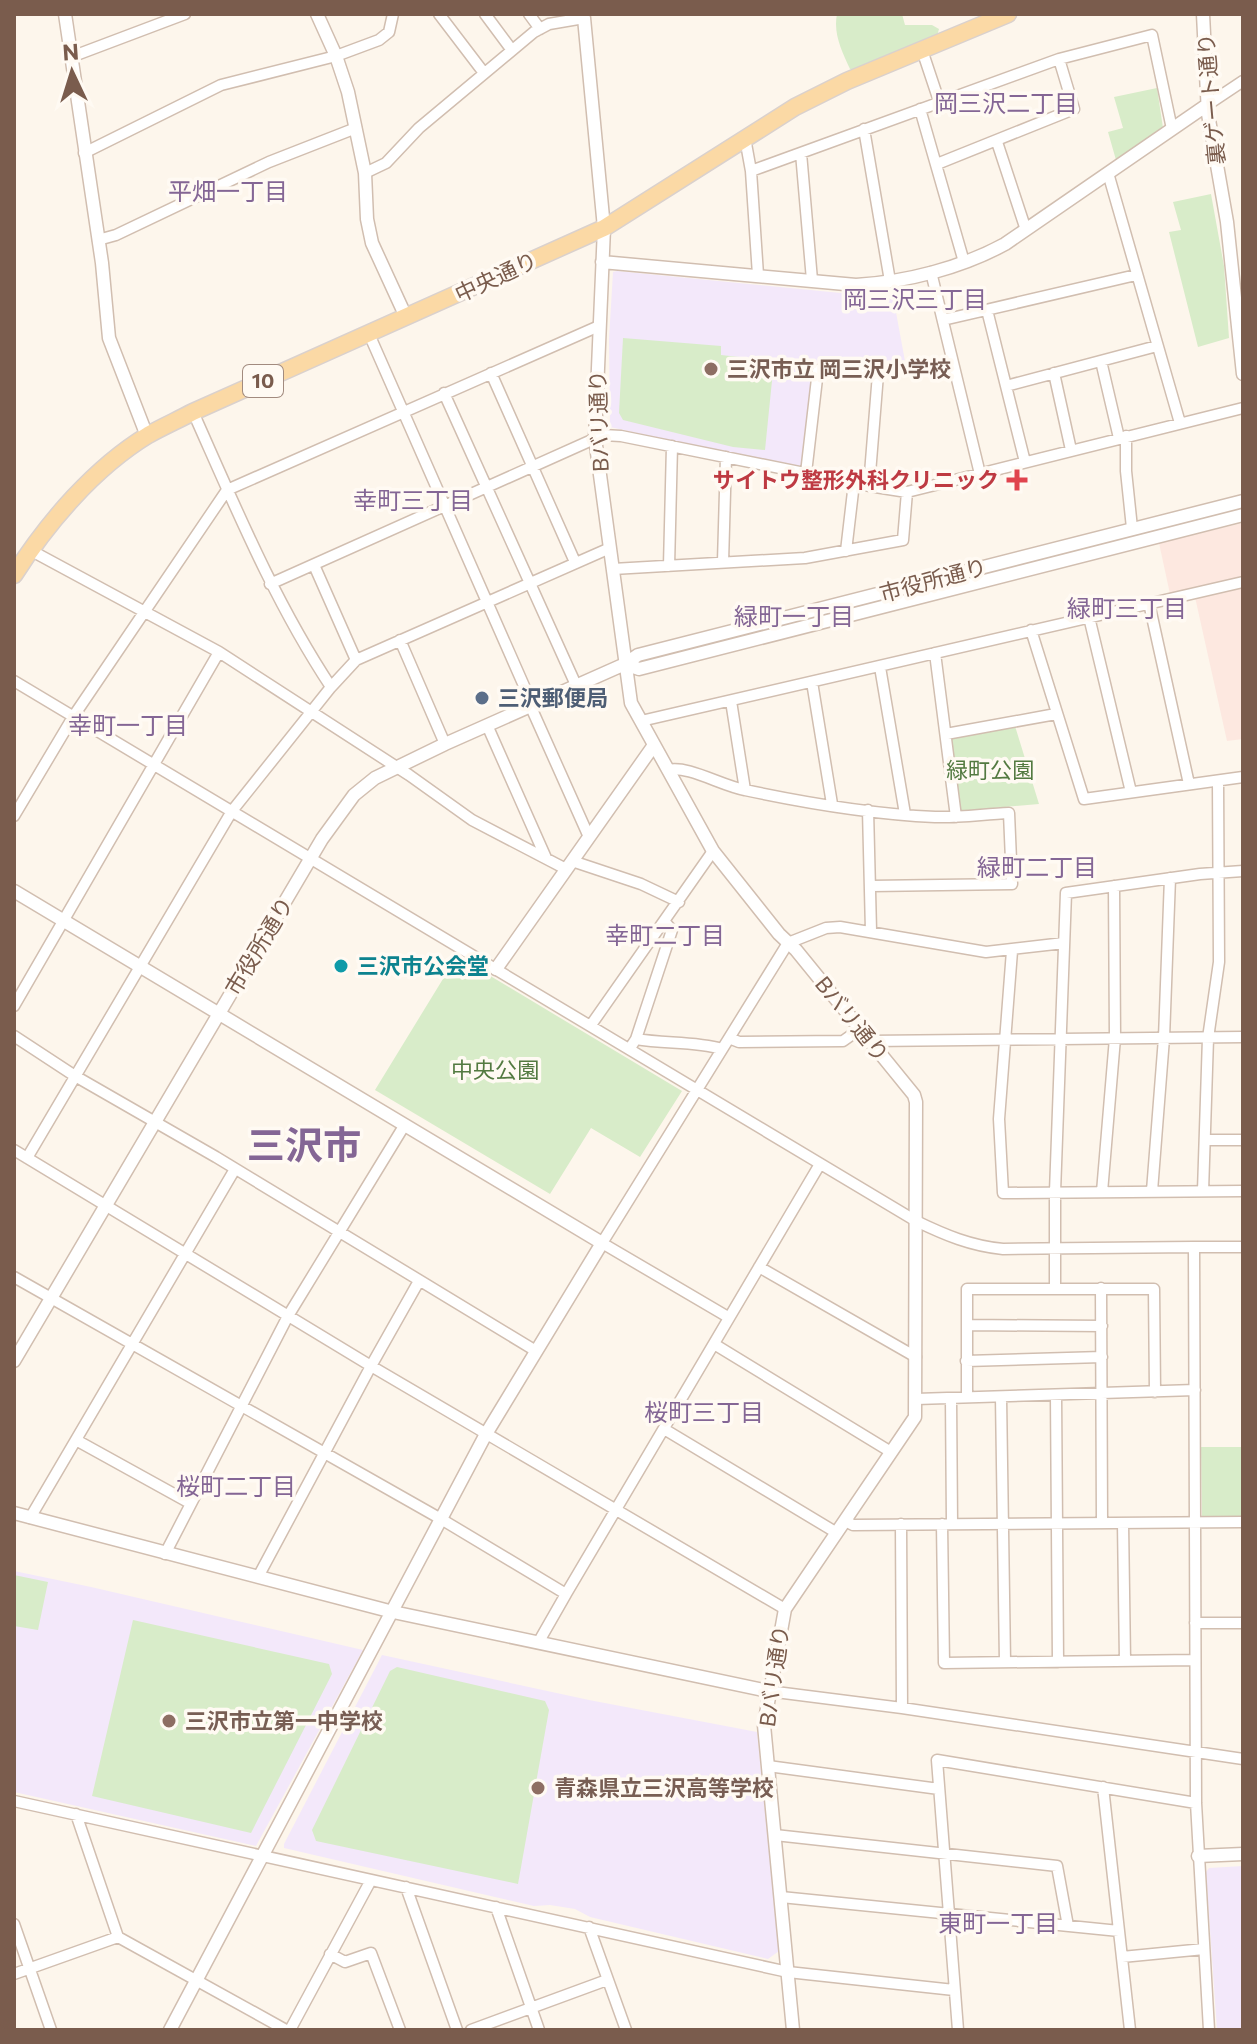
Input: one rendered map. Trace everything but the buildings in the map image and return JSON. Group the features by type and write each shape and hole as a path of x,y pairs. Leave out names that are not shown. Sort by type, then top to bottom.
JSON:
{"main road":[{"name":"中央通り","path":"14,575 62,511 97,476 147,436 193,412 604,228 795,107 847,81 1008,14"}],"street":[{"path":"65,14 109,338 147,436"},
{"path":"71,57 185,14"},
{"path":"317,14 336,56 356,128 365,173 367,219 372,243 406,317"},
{"path":"84,153 221,85 336,56 379,40 389,32 393,14"},
{"path":"439,14 484,73"},
{"path":"485,14 511,49"},
{"path":"529,14 540,29"},
{"name":"裏ゲート通り","path":"1203,14 1207,105 1227,222 1242,367"},
{"path":"365,173 386,163 419,128 511,49 540,29 584,16"},
{"name":"Bバリ通り","path":"584,16 604,228 595,438 631,703 713,851 914,1095 916,1102 915,1417 785,1609 768,1691 764,1725 793,2030"},
{"path":"751,171 1059,59 1152,35 1172,129"},
{"path":"922,50 939,101"},
{"path":"937,164 1074,109 1059,59"},
{"path":"602,262 856,285 931,272 988,253 1026,230 1243,81"},
{"path":"920,109 964,262"},
{"path":"98,240 116,235 269,162 356,128"},
{"path":"864,129 890,281"},
{"path":"745,138 751,171 758,275"},
{"path":"997,142 1026,230"},
{"path":"801,153 812,280"},
{"path":"1108,173 1180,423"},
{"path":"931,272 980,474"},
{"path":"943,320 1136,275"},
{"path":"987,310 1025,462"},
{"path":"14,816 73,717 227,490 599,326"},
{"path":"369,334 589,837"},
{"path":"1006,386 1157,346"},
{"path":"1101,361 1122,437 1132,528"},
{"path":"806,473 818,370 878,374 869,486"},
{"path":"491,373 575,562"},
{"path":"1054,373 1071,450"},
{"path":"444,393 576,685"},
{"path":"270,584 603,435 907,492 1243,408"},
{"path":"193,412 270,584 331,687"},
{"path":"669,566 672,446"},
{"path":"723,562 726,457"},
{"path":"846,551 854,483"},
{"path":"613,569 805,558 903,540 907,492"},
{"name":"市役所通り","path":"14,1361 311,858 354,795 395,767 625,664 638,655 1243,501"},
{"name":"市役所通り","path":"625,664 639,669 1243,515"},
{"path":"27,1158 232,811 311,711 356,660 610,548"},
{"path":"30,550 219,652 472,820 546,858 641,884 679,902"},
{"path":"314,565 356,660"},
{"path":"641,721 1243,582"},
{"path":"1149,603 1189,784"},
{"path":"1089,617 1131,792"},
{"path":"1031,630 1084,799 1243,777"},
{"path":"400,640 445,744"},
{"path":"14,1006 219,652"},
{"path":"935,653 956,817"},
{"path":"880,667 905,814"},
{"path":"14,681 591,1025 633,1044 697,1090 916,1221 955,1240 979,1246 1054,1248 1243,1247"},
{"path":"812,682 832,804"},
{"path":"731,701 745,790"},
{"path":"946,734 1056,714"},
{"path":"487,725 546,858"},
{"path":"496,969 654,745"},
{"path":"668,770 679,768 745,790 868,810 956,817 1009,813 1012,884 871,886"},
{"path":"1203,1191 1208,1038 1219,962 1218,781"},
{"path":"868,810 871,931"},
{"path":"591,1025 713,851"},
{"path":"1055,1288 1055,1192 1066,893 1220,871 1243,871"},
{"path":"1152,1191 1164,1038 1170,878"},
{"path":"1102,1192 1115,1038 1114,886"},
{"path":"14,891 728,1317"},
{"path":"633,1044 672,930 664,921"},
{"path":"170,2030 486,1434 788,943 826,928 871,931 986,952 1064,943"},
{"path":"1012,951 999,1119 1003,1193 1243,1191"},
{"path":"729,1038 739,1042 843,1041 860,1029"},
{"path":"14,1036 75,1076 536,1351"},
{"path":"869,1041 1243,1037"},
{"path":"633,1044 708,1045 722,1049"},
{"path":"165,1554 288,1316 404,1126"},
{"path":"1206,1140 1243,1140"},
{"path":"14,1150 371,1366 785,1609"},
{"path":"538,1643 820,1164"},
{"path":"30,1518 235,1169"},
{"path":"1194,1247 1196,1803 1209,2030"},
{"path":"759,1267 916,1357"},
{"path":"14,1277 441,1519 566,1594"},
{"path":"258,1577 419,1281"},
{"path":"1101,1288 1102,1523"},
{"path":"967,1397 967,1289 1154,1289 1155,1392"},
{"path":"967,1325 1102,1326"},
{"path":"714,1344 891,1452"},
{"path":"966,1361 1102,1357"},
{"path":"916,1399 1195,1390"},
{"path":"1056,1395 1058,1662"},
{"path":"1001,1397 1005,1662"},
{"path":"951,1398 944,1663 1195,1660"},
{"path":"664,1429 837,1533"},
{"path":"76,1440 190,1503"},
{"path":"14,1513 393,1612 768,1691 1243,1759"},
{"path":"845,1521 853,1525 1243,1522"},
{"path":"1123,1523 1125,1661"},
{"path":"901,1524 902,1708"},
{"path":"1195,1623 1243,1623"},
{"path":"958,2030 937,1760 1196,1803"},
{"path":"768,1766 939,1789"},
{"path":"1103,1787 1130,2030"},
{"path":"14,1801 788,1972 954,1990"},
{"path":"76,1814 118,1937 288,2030 371,1880"},
{"path":"775,1835 1057,1866 1068,1926"},
{"path":"1198,1856 1243,1854"},
{"path":"406,1887 457,2030"},
{"path":"781,1897 1119,1931"},
{"path":"496,1907 539,2030"},
{"path":"14,1924 51,2030"},
{"path":"589,1927 626,2030"},
{"path":"14,1974 118,1937"},
{"path":"1122,1957 1204,1949"},
{"path":"330,1954 345,1962 371,1953 400,2030"},
{"path":"471,2030 607,1980"}],"shaded area":[{"name":"三沢市立 岡三沢小学校","path":"613,272 841,293 890,293 907,372 814,366 801,469 610,427 609,339"},
{"path":"1243,523 1243,576 1170,594 1159,543"},
{"path":"1243,586 1243,739 1227,741 1195,597"},
{"name":"三沢市立第一中学校","path":"14,1571 363,1650 256,1846 14,1792"},
{"name":"青森県立三沢高等学校","path":"382,1655 589,1700 757,1732 779,1951 768,1959 590,1917 575,1909 534,1906 284,1848"},
{"path":"1243,1866 1243,2030 1217,2030 1206,1872 1209,1868"}],"green space":[{"path":"837,14 902,14 905,25 932,25 939,29 937,36 855,70 850,69 839,42"},
{"path":"1157,88 1163,128 1116,160 1108,132 1123,128 1114,97"},
{"path":"1211,194 1224,266 1229,338 1198,347 1169,232 1181,230 1173,202"},
{"path":"623,338 721,346 721,355 774,361 765,450 733,447 623,420 619,413"},
{"name":"緑町公園","path":"1015,726 1039,804 960,811 950,739"},
{"name":"中央公園","path":"457,956 682,1091 640,1157 591,1128 550,1194 375,1090"},
{"path":"1201,1447 1243,1447 1243,1517 1202,1517"},
{"path":"14,1575 48,1582 38,1630 14,1626"},
{"path":"133,1620 329,1664 332,1674 251,1833 92,1796"},
{"path":"397,1667 545,1701 549,1710 518,1884 316,1841 312,1830 390,1671"}],"place":[{"name":"三沢市立 岡三沢小学校","path":"711,369"},
{"name":"サイトウ整形外科クリニック","path":"1017,480"},
{"name":"三沢郵便局","path":"482,698"},
{"name":"三沢市公会堂","path":"341,966"},
{"name":"三沢市立第一中学校","path":"169,1721"},
{"name":"青森県立三沢高等学校","path":"538,1788"}],"district":[{"name":"岡三沢二丁目","path":"1006,104"},
{"name":"平畑一丁目","path":"228,192"},
{"name":"岡三沢三丁目","path":"915,300"},
{"name":"幸町三丁目","path":"413,501"},
{"name":"緑町三丁目","path":"1127,609"},
{"name":"緑町一丁目","path":"794,617"},
{"name":"幸町一丁目","path":"128,726"},
{"name":"緑町二丁目","path":"1037,868"},
{"name":"幸町二丁目","path":"665,936"},
{"name":"三沢市","path":"304,1146"},
{"name":"桜町三丁目","path":"704,1413"},
{"name":"桜町二丁目","path":"236,1487"},
{"name":"東町一丁目","path":"998,1924"}]}
